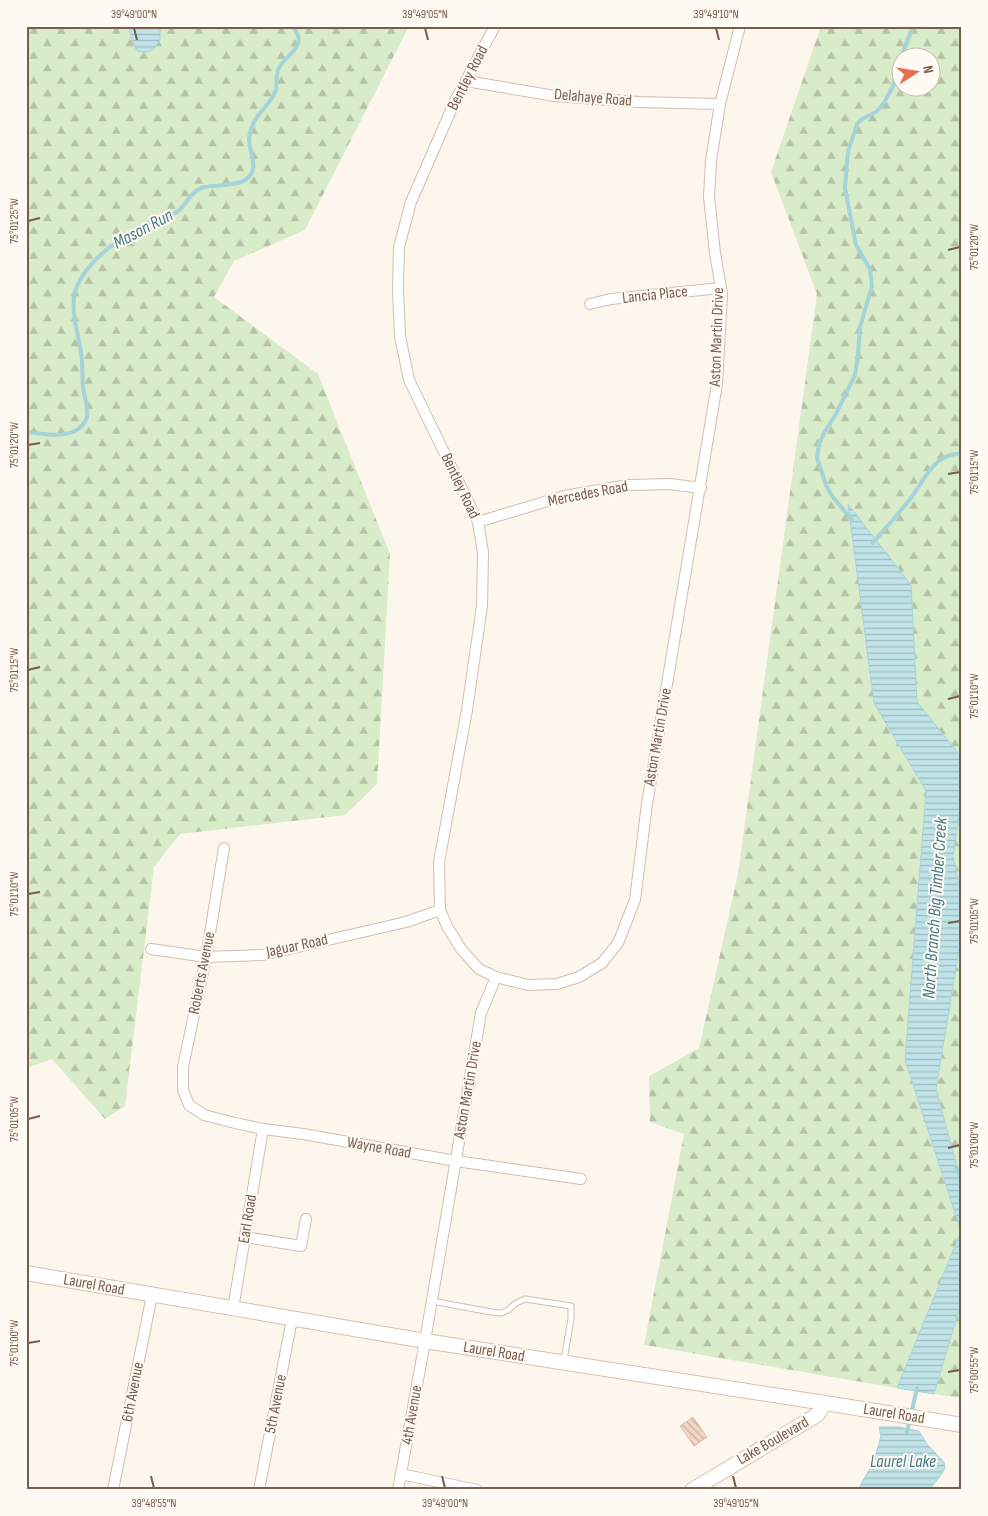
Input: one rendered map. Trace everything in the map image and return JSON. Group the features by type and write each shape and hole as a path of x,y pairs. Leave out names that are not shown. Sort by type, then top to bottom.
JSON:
{"main road":[{"name":"Laurel Road","path":"26,1273 425,1341 962,1425"},
{"name":"Lake Boulevard","path":"692,1490 817,1415 825,1403"}],"street":[{"name":"Bentley Road","path":"495,26 455,102 411,202 399,247 398,290 400,336 409,380 478,522 483,552 482,606 467,710 439,862 440,910 461,949 479,969 496,977"},
{"name":"Aston Martin Drive","path":"425,1341 481,1013 496,977 528,985 557,984 579,977 602,963 618,943 635,900 647,804 717,384 722,294 709,197 711,161 720,104 740,26"},
{"name":"Delahaye Road","path":"466,81 555,96 638,102 720,104"},
{"name":"Lancia Place","path":"590,304 611,299 720,288"},
{"name":"Mercedes Road","path":"478,522 564,496 628,484 670,484 701,488"},
{"name":"Roberts Avenue","path":"186,1097 183,1090 183,1067 206,957 224,848"},
{"name":"Jaguar Road","path":"151,949 206,957 263,955 406,922 440,910"},
{"name":"Wayne Road","path":"186,1097 189,1105 204,1115 263,1129 456,1161 581,1179"},
{"name":"Earl Road","path":"233,1309 263,1129"},
{"path":"245,1237 301,1246 306,1219"},
{"name":"6th Avenue","path":"113,1490 152,1295"},
{"name":"5th Avenue","path":"259,1490 292,1319"},
{"name":"4th Avenue","path":"398,1490 425,1341"},
{"path":"401,1474 477,1490"}],"lane":[{"path":"432,1301 491,1312 508,1310 516,1303 525,1299 571,1306 571,1319 563,1362"}],"green space":[{"path":"26,26 409,26 305,230 234,261 214,297 318,374 390,554 377,784 345,815 180,834 154,867 125,1106 105,1119 52,1059 26,1068"},
{"path":"821,26 962,26 962,758 917,703 911,585 874,703 926,791 905,1060 961,1231 897,1388 644,1345 684,1134 650,1122 649,1076 699,1048 738,874 817,294 771,172"},
{"path":"962,796 962,900 953,856"},
{"path":"962,932 962,1185 936,1089"},
{"path":"962,1300 962,1398 934,1394"}],"water":[{"path":"129,26 160,26 160,40 153,50 146,52 137,51 131,38"},
{"path":"848,504 911,585 917,702 962,758 962,796 953,856 962,900 962,932 936,1089 962,1185 962,1300 934,1394 897,1388 961,1231 905,1060 926,791 874,703"},
{"name":"Laurel Lake","path":"879,1427 899,1427 919,1431 927,1444 944,1462 945,1468 929,1490 856,1490 874,1461 881,1436"}],"building":[{"path":"693,1417 707,1437 694,1446 680,1426"}],"waterway":[{"name":"Mason Run","path":"26,432 69,433 79,428 87,417 83,387 82,356 75,322 74,297 81,278 90,266 100,255 121,239 148,223 177,212 197,190 206,187 235,184 250,176 253,166 249,144 250,133 257,117 275,93 278,70 281,64 298,45 299,39 292,26"},
{"name":"North Branch Big Timber Creek","path":"905,48 913,26"},
{"name":"North Branch Big Timber Creek","path":"852,520 832,496 826,485 817,458 819,444 824,433 836,414 855,375 860,327 872,286 870,269 856,245 845,188 848,152 857,124 862,119 876,112 890,92"},
{"path":"873,543 908,501 935,464 944,457 962,453"},
{"name":"North Branch Big Timber Creek","path":"956,1167 962,1179"},
{"name":"North Branch Big Timber Creek","path":"907,1432 917,1388"}]}
